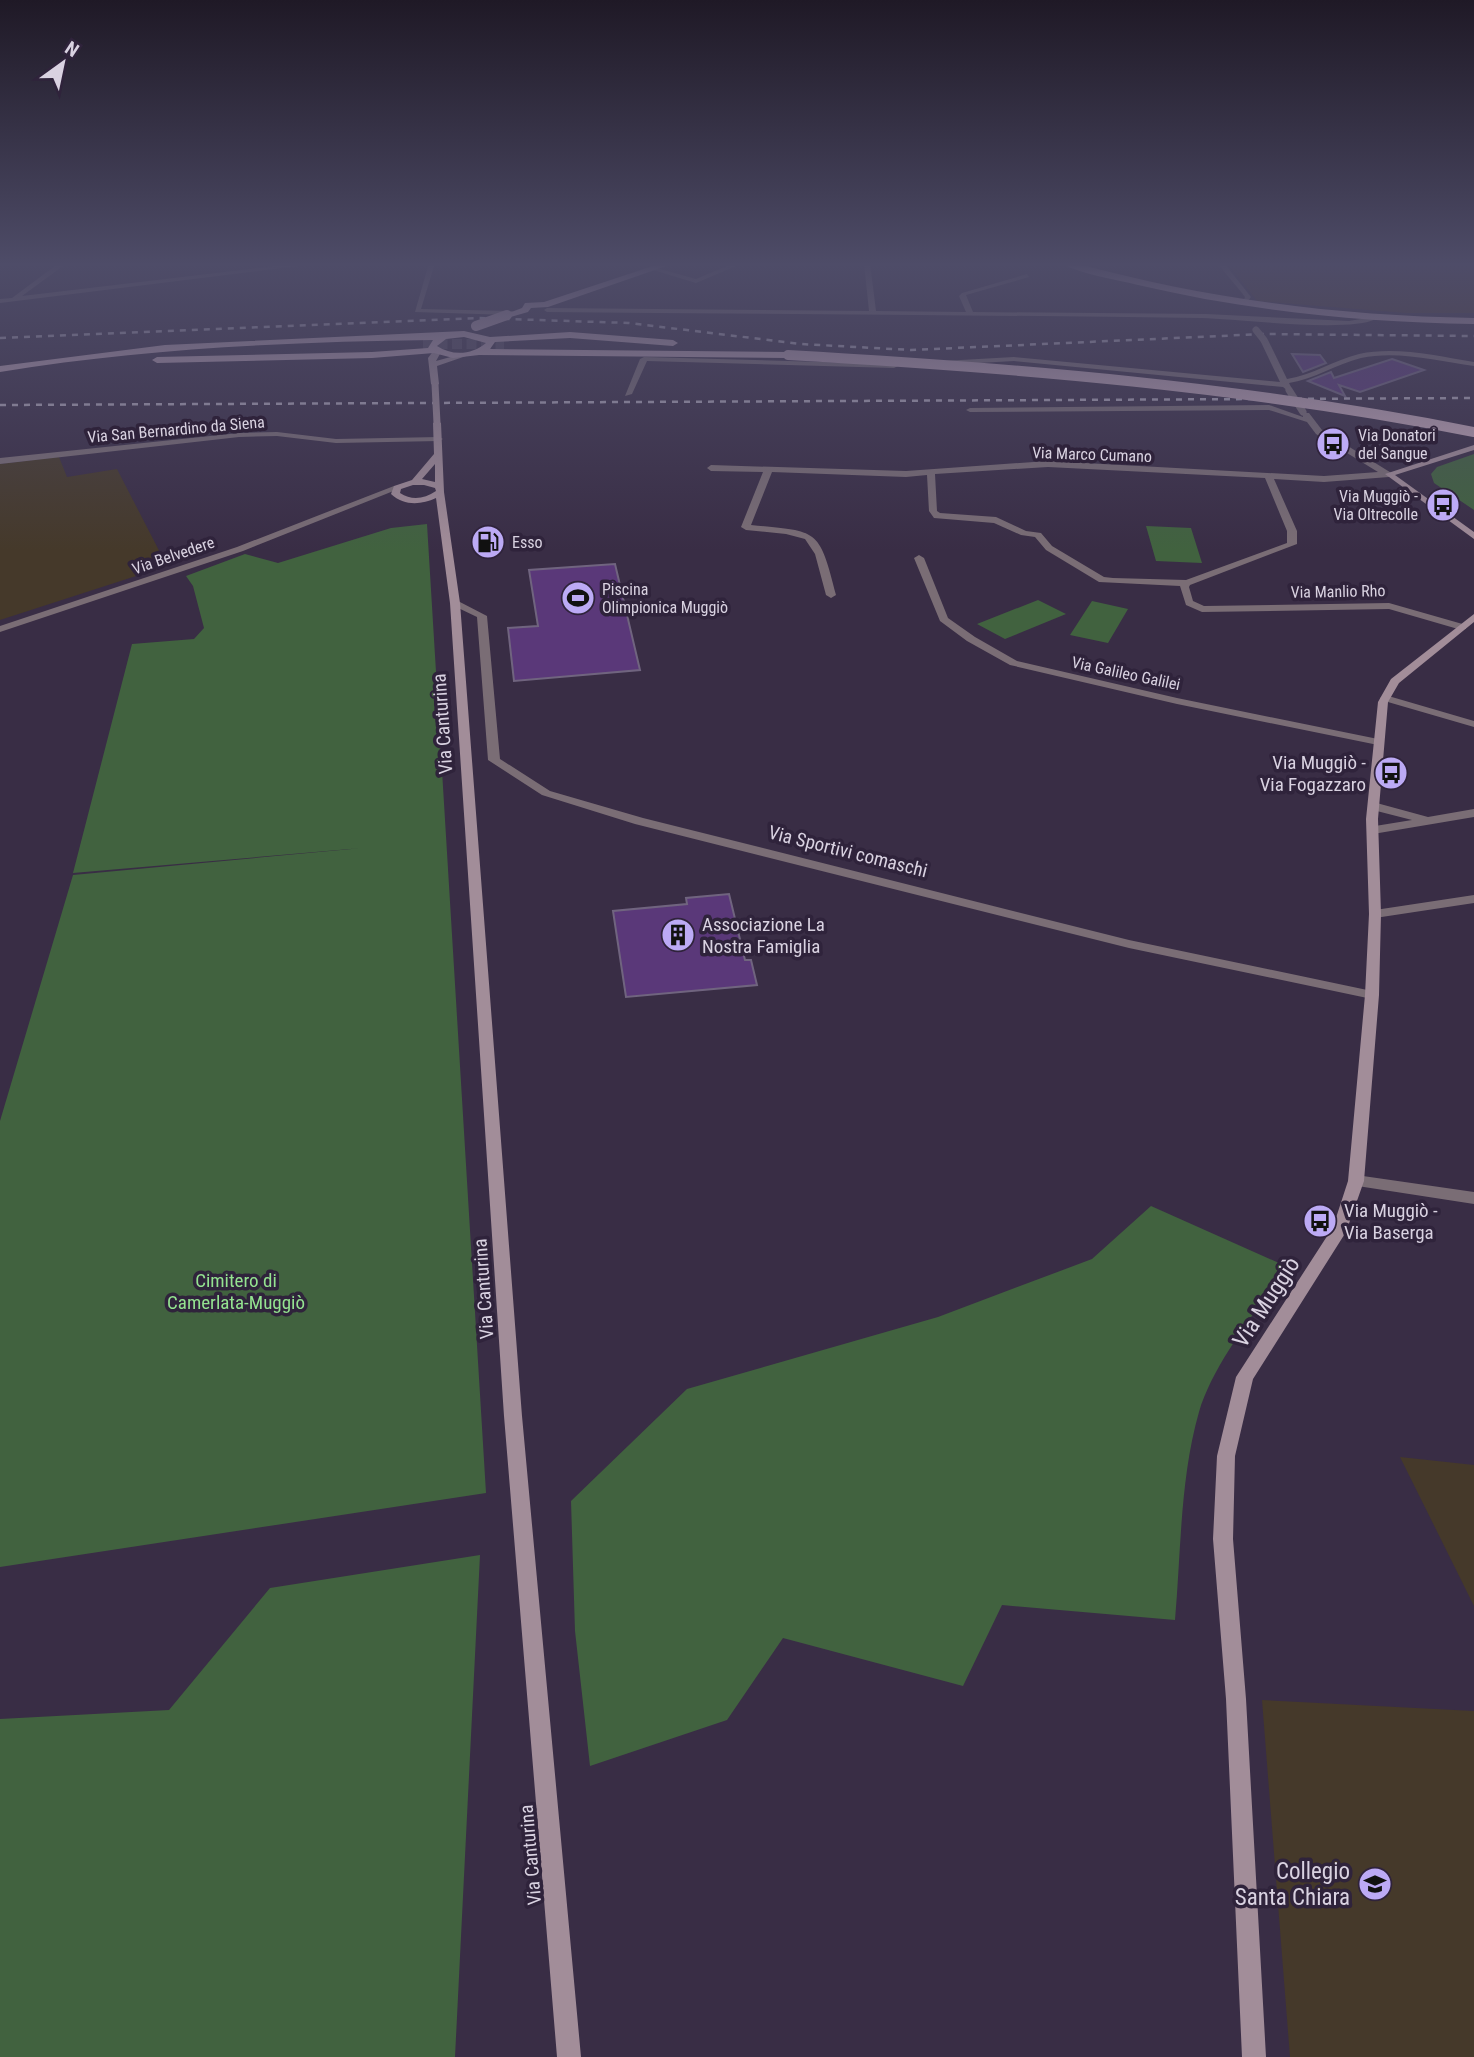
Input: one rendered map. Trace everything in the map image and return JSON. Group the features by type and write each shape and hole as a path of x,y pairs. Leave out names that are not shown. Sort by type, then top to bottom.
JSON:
{"main road":[{"path":"0,371 85,359"},
{"path":"60,362 96,359"},
{"path":"60,362 194,359"},
{"name":"Via Canturina","path":"432,359 440,452 440,490 446,518 455,603 513,1416 569,2057"},
{"path":"434,365 453,359"},
{"path":"845,359 1060,374 1269,395 1357,407 1474,432"},
{"path":"1389,474 1474,447"},
{"path":"398,493 415,482 440,452"},
{"path":"1420,497 1418,477 1427,461"},
{"path":"1389,474 1474,536"},
{"path":"415,482 440,490"},
{"path":"423,500 440,490"},
{"path":"398,493 423,500 446,518"},
{"path":"1385,698 1395,681 1468,622"},
{"name":"Via Muggiò","path":"1254,2057 1237,1699 1223,1539 1226,1456 1245,1377 1340,1228 1356,1181 1372,995 1375,914 1373,806 1385,698"}],"street":[{"path":"628,394 644,359 904,366 1014,359 1286,386 1354,359"},
{"path":"1273,359 1286,386 1319,432 1389,474"},
{"path":"1433,359 1474,364"},
{"path":"970,410 1269,407 1284,410 1298,419 1310,420"},
{"name":"Via San Bernardino da Siena","path":"0,461 239,435 277,434 336,441 439,439"},
{"name":"Via Marco Cumano","path":"711,468 931,473 1048,464 1324,479 1389,474"},
{"path":"768,471 746,527 806,534 818,543 831,595"},
{"path":"931,473 933,511 937,516 996,520 1024,533 1038,535 1049,548 1102,580 1187,583 1292,544 1292,531 1268,476"},
{"name":"Via Belvedere","path":"0,629 240,549 353,504 398,493"},
{"name":"Via Galileo Galilei","path":"919,558 944,618 971,639 1014,663 1177,701 1378,742"},
{"name":"Via Manlio Rho","path":"1187,583 1184,587 1189,603 1194,607 1389,606 1468,622"},
{"name":"Via Sportivi comaschi","path":"455,603 482,616 494,760 546,793 639,821 1129,944 1372,995"},
{"path":"1385,698 1474,724"},
{"path":"1373,806 1428,821"},
{"path":"1373,830 1474,813"},
{"path":"1375,914 1474,899"},
{"path":"1356,1181 1474,1198"}],"shaded area":[{"path":"59,457 67,477 117,469 167,566 0,620 0,464"},
{"path":"1400,1457 1474,1465 1474,1606"},
{"name":"Collegio Santa Chiara","path":"1262,1700 1474,1711 1474,2057 1290,2057"}],"green space":[{"path":"1474,454 1474,510 1434,483 1431,474 1437,467"},
{"name":"Cimitero di Camerlata-Muggiò","path":"427,524 486,1493 0,1567 0,1121 73,875 362,848 73,873 132,644 194,639 204,628 193,586 186,576 245,554 278,563 391,528"},
{"path":"1146,526 1191,528 1202,563 1156,561"},
{"path":"1038,600 1066,614 1005,639 977,624"},
{"path":"1092,601 1128,609 1108,643 1070,635"},
{"path":"1151,1206 1288,1267 1225,1356 1199,1412 1188,1463 1182,1515 1175,1620 1002,1605 963,1686 783,1638 727,1720 590,1766 575,1631 571,1501 687,1389 938,1317 1092,1259"},
{"path":"480,1555 455,2057 0,2057 0,1719 169,1710 270,1588"}],"building":[{"path":"1295,359 1323,359 1326,363 1303,372"},
{"path":"1392,359 1424,370 1360,392 1339,385 1345,396 1308,381 1331,372 1334,378"},
{"name":"Piscina Olimpionica Muggiò","path":"615,564 640,670 514,681 508,628 538,626 529,570"},
{"name":"Associazione La Nostra Famiglia","path":"729,894 745,960 751,960 757,985 626,997 613,911 687,904 686,898"}],"railway":[{"path":"0,405 1474,398"}],"place":[{"name":"Via Donatori del Sangue","path":"1333,444"},
{"name":"Via Muggiò - Via Oltrecolle","path":"1443,505"},
{"name":"Esso","path":"488,542"},
{"name":"Piscina Olimpionica Muggiò","path":"578,598"},
{"name":"Via Muggiò - Via Fogazzaro","path":"1391,773"},
{"name":"Associazione La Nostra Famiglia","path":"678,935"},
{"name":"Via Muggiò - Via Baserga","path":"1320,1221"},
{"name":"Collegio Santa Chiara","path":"1375,1884"}]}
